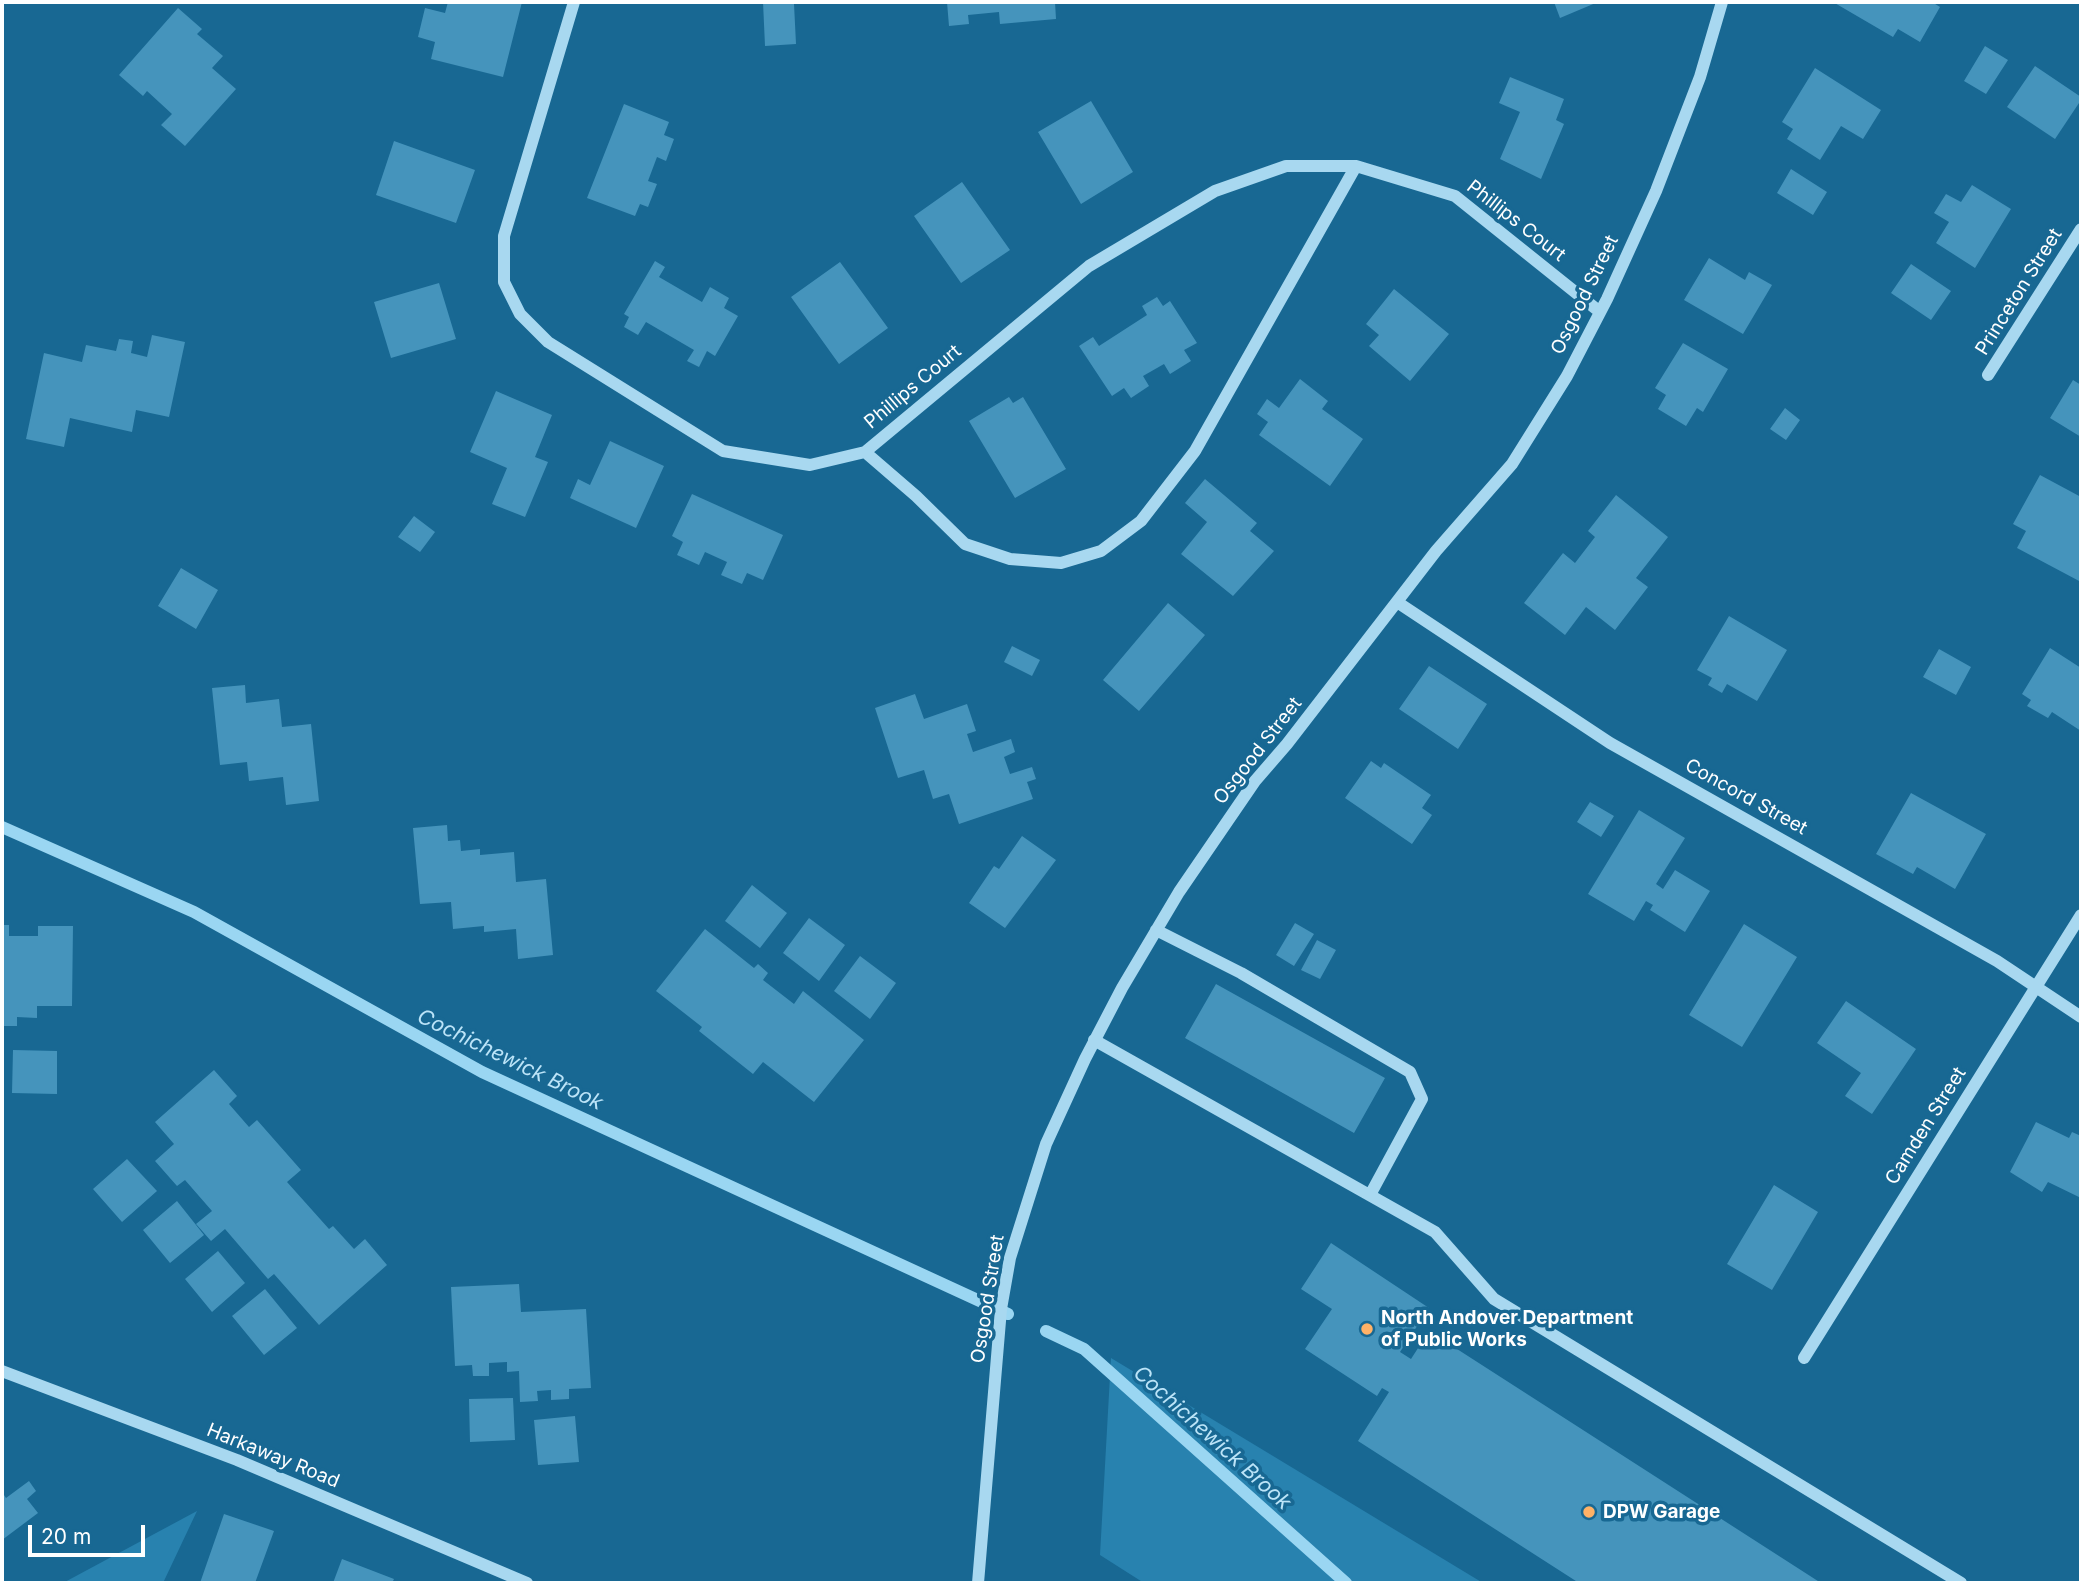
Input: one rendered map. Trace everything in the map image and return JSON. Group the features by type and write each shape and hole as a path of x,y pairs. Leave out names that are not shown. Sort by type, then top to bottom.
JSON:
{"street":[{"name":"Phillips Court","path":"574,2 504,236 504,282 520,314 548,342 723,450 810,465 865,452 1089,266 1214,191 1286,166 1356,166 1455,196 1600,312"},
{"name":"Osgood Street","path":"978,1583 999,1332 1010,1258 1039,1164 1094,1040 1179,892 1255,781 1287,744 1436,551 1512,464 1567,376 1657,191 1700,77 1722,2"},
{"path":"865,452 916,496 965,544 1010,558 1061,562 1101,551 1141,521 1195,451 1356,166"},
{"name":"Princeton Street","path":"1988,375 2081,229"},
{"name":"Concord Street","path":"1397,602 1610,743 1997,961 2081,1017"},
{"name":"Camden Street","path":"1804,1358 2081,915"},
{"path":"1156,930 1241,973 1410,1072 1422,1098 1370,1195"},
{"path":"1094,1040 1435,1232 1494,1299 1961,1583"},
{"name":"Harkaway Road","path":"2,1371 237,1460 527,1583"}],"shaded area":[{"path":"1111,1358 1483,1583 1144,1583 1100,1555"},
{"path":"197,1511 163,1583 63,1583"}],"building":[{"path":"448,2 522,2 503,77 431,59 435,42 418,37 425,8 445,13"},
{"path":"763,2 800,2 794,4 796,44 765,46"},
{"path":"947,2 1055,2 1056,19 1000,24 999,12 968,15 969,24 949,26"},
{"path":"1554,2 1598,2 1560,18"},
{"path":"1833,2 1932,2 1940,7 1920,42 1898,29 1893,37"},
{"path":"178,8 202,29 197,34 223,56 212,68 236,89 185,146 161,125 172,114 147,91 143,96 119,75"},
{"path":"1985,46 2008,60 1986,94 1964,81"},
{"path":"2035,66 2081,97 2055,139 2007,107"},
{"path":"1815,68 1881,110 1863,139 1841,126 1820,160 1787,139 1793,129 1782,122"},
{"path":"1510,77 1564,99 1556,120 1564,124 1541,179 1500,159 1520,112 1499,103"},
{"path":"1091,101 1133,172 1081,204 1038,132"},
{"path":"624,104 669,122 664,135 674,139 666,161 657,157 648,181 657,184 648,207 640,204 635,216 587,198"},
{"path":"394,141 475,170 456,223 376,195"},
{"path":"1791,169 1827,192 1813,215 1777,193"},
{"path":"962,182 1010,250 961,283 914,216"},
{"path":"1972,185 2011,209 1975,268 1936,243 1949,222 1934,213 1946,194 1961,202"},
{"path":"1709,258 1745,280 1749,272 1772,285 1743,334 1684,300"},
{"path":"655,261 665,267 659,277 702,302 710,287 729,298 724,308 738,316 715,356 707,351 699,367 687,361 694,350 646,322 638,335 624,327 629,317 624,314"},
{"path":"840,262 888,328 839,364 791,297"},
{"path":"1911,264 1951,291 1931,320 1891,293"},
{"path":"439,283 456,339 391,358 374,302"},
{"path":"1394,289 1449,334 1410,381 1369,346 1379,335 1366,324"},
{"path":"1157,297 1163,306 1170,301 1197,343 1184,350 1191,361 1170,374 1164,364 1143,376 1149,386 1131,398 1124,388 1112,396 1079,346 1093,337 1099,346 1147,315 1142,306"},
{"path":"152,335 185,342 169,417 136,410 132,432 70,418 64,447 26,439 44,353 82,362 86,345 116,351 119,339 133,341 131,353 147,357"},
{"path":"1683,343 1728,369 1703,412 1697,408 1686,426 1658,409 1666,395 1655,388"},
{"path":"1300,379 1328,401 1322,409 1363,439 1330,486 1259,435 1268,422 1257,414 1267,399 1279,408"},
{"path":"2073,380 2081,385 2081,437 2050,418"},
{"path":"496,391 552,415 535,457 548,462 525,517 492,504 507,468 470,452"},
{"path":"1009,397 1013,403 1023,397 1066,469 1015,498 969,421"},
{"path":"1785,408 1800,420 1786,440 1770,429"},
{"path":"610,441 664,466 636,528 570,498 578,479 590,485"},
{"path":"2040,475 2081,497 2081,582 2017,548 2026,531 2013,524"},
{"path":"1205,479 1257,523 1250,531 1274,551 1233,596 1181,554 1207,522 1185,503"},
{"path":"692,494 783,535 763,580 747,573 742,584 721,575 727,562 705,552 699,565 677,555 683,542 672,536"},
{"path":"1616,495 1668,537 1636,578 1648,587 1615,630 1586,607 1565,635 1524,603 1563,553 1575,563 1595,537 1588,531"},
{"path":"414,516 435,532 420,552 398,537"},
{"path":"181,568 218,590 196,629 158,606"},
{"path":"1168,603 1205,635 1139,711 1103,680"},
{"path":"1729,616 1787,650 1757,701 1727,684 1722,693 1708,685 1712,678 1697,670"},
{"path":"1012,646 1040,660 1032,676 1004,662"},
{"path":"2050,648 2081,668 2081,731 2052,712 2048,718 2027,706 2031,700 2022,694"},
{"path":"1939,649 1971,667 1956,695 1923,677"},
{"path":"1429,666 1487,704 1458,749 1399,709"},
{"path":"245,685 246,703 279,699 282,727 311,724 319,801 286,805 283,777 249,781 247,762 220,765 212,688"},
{"path":"915,694 924,719 967,704 976,731 967,734 973,752 1011,739 1015,752 1004,757 1010,774 1032,767 1036,779 1027,782 1033,799 959,824 949,794 933,799 924,770 898,778 875,708"},
{"path":"1371,761 1381,768 1384,763 1431,795 1422,808 1432,815 1412,844 1345,798"},
{"path":"1911,793 1986,834 1955,889 1917,867 1913,874 1876,854"},
{"path":"1590,802 1614,816 1601,837 1577,822"},
{"path":"1639,810 1685,838 1656,884 1663,889 1675,870 1710,891 1685,932 1650,910 1653,905 1646,901 1634,921 1588,894"},
{"path":"447,825 448,841 460,840 461,851 480,849 480,855 514,852 516,882 546,879 553,955 518,959 516,929 484,932 484,926 453,929 451,902 420,904 413,828"},
{"path":"1022,836 1056,860 1005,928 969,903 994,866 999,869"},
{"path":"752,885 787,913 760,948 725,921"},
{"path":"809,918 845,945 819,981 783,953"},
{"path":"1295,923 1314,934 1294,966 1276,955"},
{"path":"1744,924 1797,957 1742,1047 1689,1015"},
{"path":"2,925 9,925 9,936 38,936 38,926 73,926 72,1006 37,1006 37,1018 17,1017 17,1026 4,1026"},
{"path":"705,929 754,968 758,964 768,973 763,980 794,1004 803,991 864,1040 814,1102 763,1062 753,1074 699,1031 702,1027 656,991"},
{"path":"1317,940 1336,950 1320,979 1301,970"},
{"path":"860,956 896,983 870,1019 834,991"},
{"path":"1216,984 1385,1078 1354,1133 1185,1038"},
{"path":"1846,1001 1916,1049 1872,1114 1845,1096 1861,1073 1817,1043"},
{"path":"13,1050 57,1051 57,1094 12,1093"},
{"path":"214,1070 237,1096 229,1104 249,1127 257,1120 301,1170 287,1182 329,1229 333,1226 354,1249 365,1239 387,1265 319,1325 274,1274 268,1279 225,1229 211,1241 196,1224 212,1211 185,1180 177,1186 155,1161 174,1144 155,1122"},
{"path":"2036,1122 2069,1138 2072,1132 2081,1136 2081,1198 2048,1182 2042,1192 2010,1172"},
{"path":"127,1159 157,1191 122,1222 93,1189"},
{"path":"1774,1185 1818,1212 1772,1290 1727,1264"},
{"path":"177,1201 204,1235 170,1263 143,1230"},
{"name":"DPW Garage","path":"1331,1243 1429,1308 1400,1352 1411,1359 1429,1331 1821,1583 1579,1583 1358,1441 1389,1392 1382,1388 1377,1396 1305,1349 1332,1309 1301,1289"},
{"path":"218,1251 245,1283 212,1312 185,1279"},
{"path":"519,1284 521,1312 586,1309 591,1388 569,1389 569,1399 551,1400 551,1390 537,1391 538,1401 520,1402 519,1371 507,1372 507,1362 489,1363 489,1376 473,1376 472,1365 455,1366 451,1287"},
{"path":"265,1289 297,1328 264,1355 232,1316"},
{"path":"513,1398 515,1440 470,1442 469,1399"},
{"path":"575,1416 579,1462 538,1465 534,1420"},
{"path":"29,1481 36,1491 27,1499 38,1513 2,1540 2,1492 6,1498"},
{"path":"224,1514 274,1531 255,1583 200,1583"},
{"path":"342,1559 394,1579 392,1583 333,1583"}],"waterway":[{"name":"Cochichewick Brook","path":"2,827 194,912 482,1072 1008,1314"},
{"name":"Cochichewick Brook","path":"1046,1331 1084,1349 1346,1583"}],"place":[{"name":"North Andover Department of Public Works","path":"1367,1329"},
{"name":"DPW Garage","path":"1589,1512"}]}
